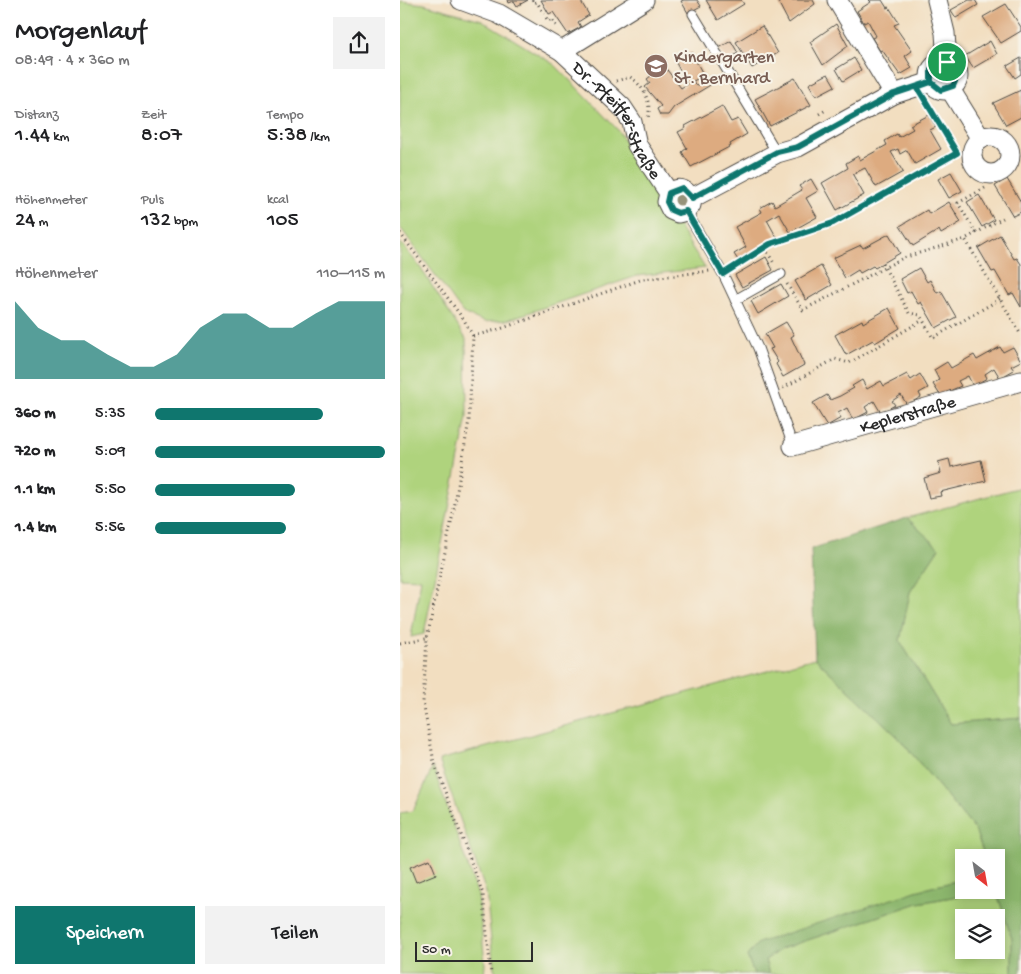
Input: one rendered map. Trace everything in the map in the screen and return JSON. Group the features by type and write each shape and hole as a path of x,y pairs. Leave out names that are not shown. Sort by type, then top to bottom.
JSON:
{"street":[{"name":"Dr.-Pfeiffer-Straße","path":"461,0 499,14 565,49 622,107 632,122 637,145 669,193 682,188 689,205"},
{"name":"Dr.-Pfeiffer-Straße","path":"565,49 644,0"},
{"path":"837,0 894,94"},
{"path":"938,0 945,33 947,62"},
{"path":"689,205 777,152 798,147 894,94 924,84 941,90 950,89 956,83 958,74 954,66 947,62 938,63 931,69 924,84"},
{"path":"950,89 981,139"},
{"path":"994,136 1000,138 1015,151 1007,165 998,173 986,174 976,167 972,155 973,149 981,139 994,136"},
{"name":"Keplerstraße","path":"793,446 1021,381"}],"lane":[{"path":"693,14 777,152"},
{"path":"689,205 758,348 793,446"},
{"path":"735,300 781,274"}],"path":[{"path":"532,0 534,3 537,2 548,21 552,19 565,49"},
{"path":"604,90 618,79 630,77 636,81 651,107"},
{"path":"473,336 500,329 643,279 722,272 770,244 833,223 957,153 924,84"},
{"path":"976,233 958,203 986,188"},
{"path":"803,310 903,258 965,239 1003,218"},
{"path":"400,233 464,320 473,336 469,420 454,509 426,638 423,702 434,762 483,894 491,974"},
{"path":"965,239 1021,335"},
{"path":"885,268 909,313 920,315 933,338 1000,299"},
{"path":"775,393 835,359 849,363 923,320"},
{"path":"400,644 426,638"}],"green space":[{"path":"400,1 424,4 482,20 555,65 617,129 705,268 637,276 507,320 484,322 463,313 400,227"},
{"path":"400,242 420,267 466,339 467,417 424,634 411,637 421,579 400,578"},
{"path":"1021,487 1021,718 951,724 900,641 910,592 939,548 907,518"},
{"path":"907,518 939,548 910,592 900,641 951,724 1021,718 1021,971 1019,974 1012,974 1012,939 1005,918 1005,909 1002,909 999,899 1005,899 1005,849 982,849 975,830 898,737 815,658 811,549"},
{"path":"815,658 898,737 975,830 982,849 955,849 955,881 916,891 748,956 754,974 497,974 494,968 486,892 439,760"},
{"path":"433,767 478,895 485,964 484,974 400,974 400,813 413,811"},
{"path":"955,881 955,896 918,903 781,949 765,960 769,974 754,974 747,956 758,943 916,891"},
{"path":"955,896 955,899 999,899 1002,909 955,909 955,959 1005,959 1005,918 1012,939 1012,974 769,974 765,960 781,949 918,903"}],"building":[{"path":"508,0 528,0 517,6 514,1 509,3"},
{"path":"541,0 580,0 589,15 578,22 581,27 568,34 553,12 549,14"},
{"path":"697,0 701,6 688,13 681,1"},
{"path":"706,0 741,0 744,4 718,20"},
{"path":"777,0 813,0 815,4 789,23"},
{"path":"869,0 882,0 887,8 889,7 899,23 894,25 912,51 905,56 912,68 900,75 872,38 876,36 868,21 864,23 857,11 871,2"},
{"path":"969,0 975,0 978,5 956,18 951,10"},
{"path":"1006,4 1021,27 1021,31 1001,43 983,17"},
{"path":"836,24 848,46 823,65 810,42"},
{"path":"762,26 778,53 752,68 736,42"},
{"path":"731,41 738,53 726,60 719,48"},
{"path":"990,41 997,54 973,68 965,56"},
{"path":"691,52 704,76 693,81 696,86 709,78 712,84 674,107 668,115 660,115 657,109 661,106 645,87 650,83 647,79 664,66 681,88 687,84 675,61"},
{"path":"854,58 861,70 843,81 836,69"},
{"path":"1021,58 1021,74 1015,78 1007,66"},
{"path":"828,74 835,86 816,96 809,84"},
{"path":"795,78 811,105 770,126 755,99"},
{"path":"1021,90 1021,117 1006,125 993,103"},
{"path":"722,106 731,122 738,119 747,134 730,144 731,146 691,167 682,152 687,148 678,132 686,128 685,126"},
{"path":"929,115 936,127 930,130 941,149 915,164 907,150 900,154 898,149 891,152 903,172 876,187 865,168 859,171 853,175 864,195 837,210 822,183 848,168 846,163 858,156 860,160 887,145 885,141 897,134 899,137 913,129 910,125"},
{"path":"951,172 962,191 949,198 938,179"},
{"path":"811,179 818,191 806,198 817,217 790,232 779,213 767,220 777,238 738,260 734,254 746,247 735,227 762,212 760,208 772,201 775,206 802,190 799,186"},
{"path":"1007,179 1021,202 1021,212 1013,216 995,186"},
{"path":"979,195 994,220 982,227 967,202"},
{"path":"949,202 961,222 941,234 939,230 913,246 900,226 927,210 929,214"},
{"path":"889,234 900,253 875,268 873,266 860,273 858,270 845,278 833,258 861,245 863,248"},
{"path":"1000,235 1014,259 1017,258 1021,264 1021,307 1013,293 1009,295 995,271 992,272 978,248"},
{"path":"766,257 773,270 742,287 735,275"},
{"path":"821,266 832,285 806,300 795,281"},
{"path":"919,268 927,282 930,280 937,293 941,291 956,317 936,328 921,302 918,304 911,291 907,293 900,279"},
{"path":"781,284 788,296 758,314 751,301"},
{"path":"889,308 900,328 875,343 873,340 846,355 835,335 862,320 863,323"},
{"path":"786,322 794,335 791,337 804,365 783,377 776,364 778,362 770,349 773,348 765,334"},
{"path":"1000,347 1003,352 1013,347 1021,361 1011,366 1014,370 1000,378 994,368 985,374 987,378 973,386 968,376 958,381 961,386 940,395 933,384 939,380 934,370 947,362 951,368 974,355 977,360"},
{"path":"907,374 911,380 920,374 928,388 919,393 921,397 907,405 901,395 892,401 895,405 881,413 874,401 865,407 868,412 853,420 847,408 838,413 841,418 827,426 813,403 827,395 830,400 840,396 854,388 852,386 862,380 867,389 881,381 884,386"},
{"path":"949,459 951,467 981,460 986,481 940,492 941,496 929,498 924,478 941,473 938,462"},
{"path":"430,859 436,874 416,882 410,867"}],"place":[{"name":"Kindergarten St. Bernhard","path":"656,66"}],"route":[{"path":"947,62 934,65 929,78 931,82 894,94 798,147 777,152 692,198 682,188 676,189 669,193 667,202 671,210 678,213 686,211 723,274 770,244 833,223 957,153 917,87 931,82 933,86 941,90 950,89 956,83 958,74 954,66 947,62"}]}
